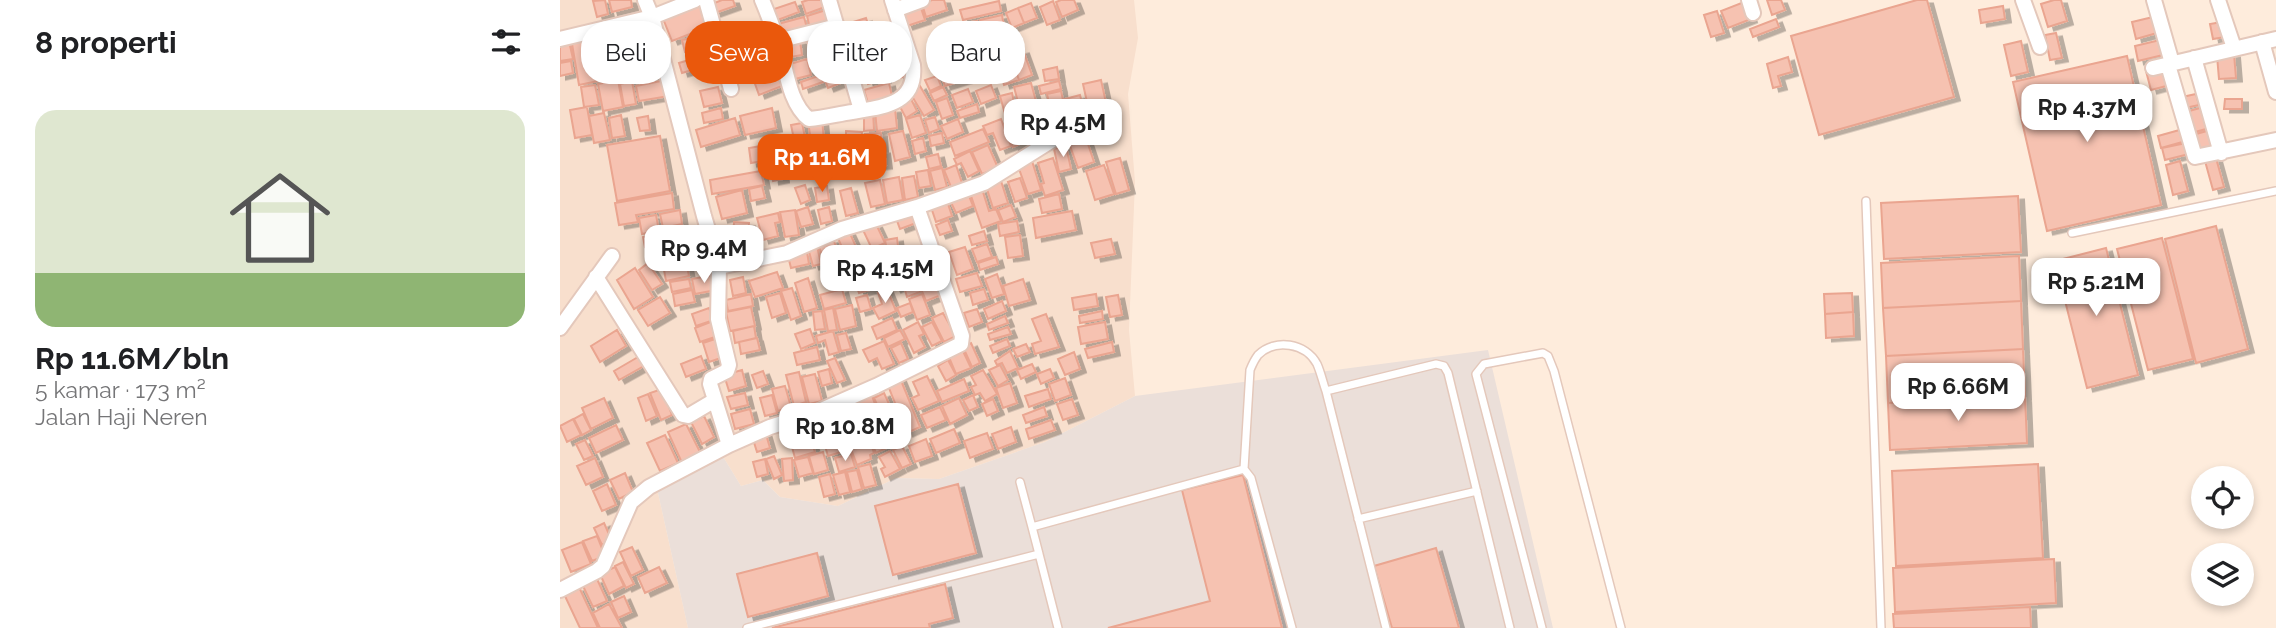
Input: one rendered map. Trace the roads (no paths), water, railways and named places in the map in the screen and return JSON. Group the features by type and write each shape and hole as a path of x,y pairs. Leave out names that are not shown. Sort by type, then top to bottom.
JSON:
{"street":[{"path":"645,0 652,17 719,267 718,319 729,365 727,370 710,381 729,445"},
{"path":"560,39 652,17 695,0"},
{"path":"706,0 731,89"},
{"path":"762,0 770,21"},
{"path":"829,0 835,21"},
{"path":"790,84 803,115 809,119 886,107 895,103 910,86 914,75 894,5 922,0"},
{"path":"2023,0 2040,47"},
{"path":"2154,0 2195,157 2276,140"},
{"path":"2218,0 2234,48"},
{"path":"2153,68 2269,40 2276,92"},
{"path":"2194,58 2221,153"},
{"path":"854,84 862,110"},
{"path":"719,267 787,253 842,229 917,207 984,183 1054,139"},
{"path":"560,590 603,566 631,502 642,493 729,445 817,412 961,344 962,336 917,207"},
{"path":"560,328 612,256"},
{"path":"596,277 683,415 688,416 715,400"}],"lane":[{"path":"2072,233 2276,191"},
{"path":"1866,201 1881,628"},
{"path":"1292,628 1251,478 1244,469 1250,370 1257,356 1270,347 1284,344 1305,351 1316,363 1386,628"},
{"path":"1542,628 1476,374 1484,364 1543,353 1548,356 1554,371 1622,628"},
{"path":"1325,391 1436,364 1444,366 1448,373 1510,628"},
{"path":"1032,527 1244,469"},
{"path":"1020,482 1058,628"},
{"path":"1358,519 1477,491"},
{"path":"747,628 1039,554"}]}
